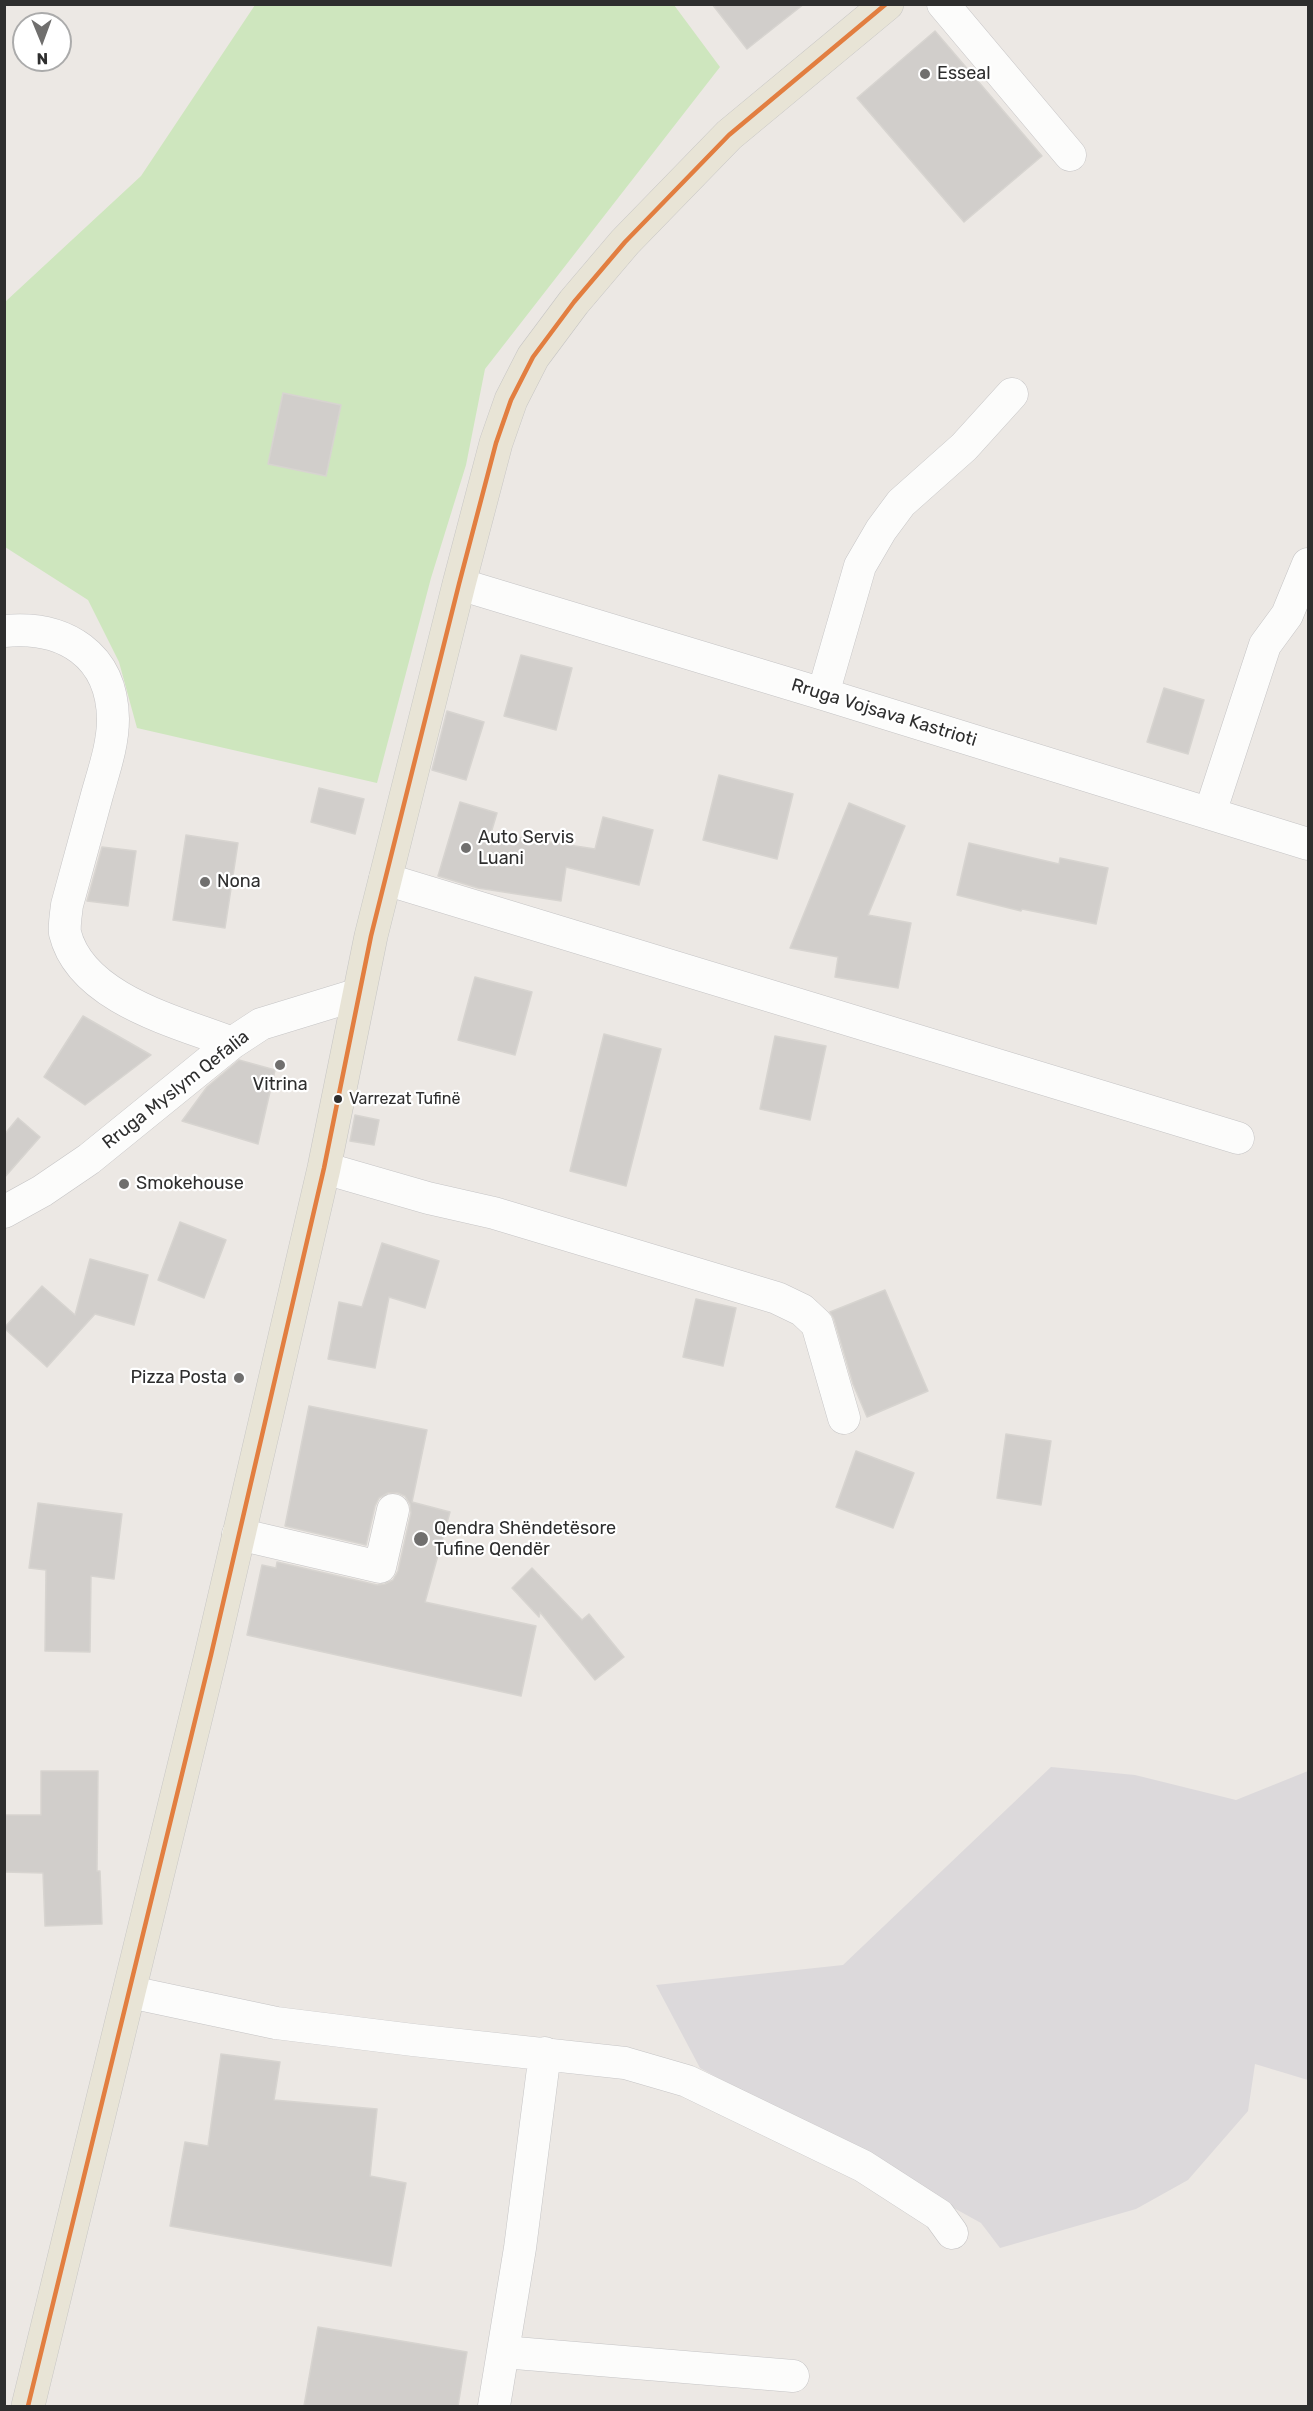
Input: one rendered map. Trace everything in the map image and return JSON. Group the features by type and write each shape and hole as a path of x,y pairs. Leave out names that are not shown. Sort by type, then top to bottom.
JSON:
{"main road":[{"path":"28,2406 130,1992 324,1168 385,879 496,443 511,400 533,357 574,302 625,242 729,135 887,4"}],"street":[{"path":"943,4 1070,155"},
{"path":"823,694 860,566 881,530 901,503 964,447 1012,394"},
{"path":"1210,813 1265,645 1287,615 1308,564"},
{"name":"Rruga Vojsava Kastrioti","path":"459,584 1308,844"},
{"path":"4,631 47,633 75,643 96,662 107,688 113,718 110,748 67,906 65,932 74,956 94,978 122,998 151,1013 232,1043"},
{"path":"385,879 1238,1138"},
{"name":"Rruga Myslym Qefalia","path":"4,1212 42,1191 89,1159 232,1043 261,1024 359,994"},
{"path":"324,1168 428,1198 494,1213 777,1298 802,1310 817,1324 844,1418"},
{"path":"238,1534 380,1567 393,1510"},
{"path":"130,1992 276,2023 625,2063 687,2081 863,2166 939,2215 952,2233"},
{"path":"494,2406 520,2248 545,2053"},
{"path":"503,2352 793,2376"}],"shaded area":[{"path":"1051,1767 1135,1775 1236,1800 1308,1771 1308,2080 1255,2064 1248,2111 1188,2180 1136,2209 1000,2248 981,2223 700,2068 656,1985 843,1965"}],"green space":[{"path":"255,5 674,5 720,67 485,369 466,465 431,578 377,783 137,728 119,662 88,600 5,547 5,302 141,176"}],"building":[{"path":"712,4 804,4 747,49"},
{"path":"935,31 1042,156 964,222 857,98"},
{"path":"283,393 341,405 326,476 268,464"},
{"path":"521,655 572,668 556,730 504,716"},
{"path":"1164,688 1204,700 1188,754 1147,742"},
{"path":"447,711 484,722 466,780 432,770"},
{"path":"719,775 793,794 777,859 703,840"},
{"path":"319,788 364,799 355,834 311,822"},
{"path":"460,802 497,813 491,833 595,849 603,817 653,830 639,885 566,867 561,901 478,888 438,876"},
{"path":"849,803 905,826 868,915 911,923 898,988 835,977 838,957 790,948"},
{"name":"Nona","path":"186,835 238,843 225,928 173,920"},
{"path":"969,843 1059,864 1060,858 1108,868 1096,924 1022,909 1021,911 957,895"},
{"path":"102,847 136,851 128,906 87,901"},
{"path":"475,977 532,992 515,1055 458,1040"},
{"path":"83,1016 151,1055 85,1105 44,1077"},
{"path":"604,1034 661,1049 626,1186 570,1171"},
{"path":"775,1036 826,1046 810,1120 760,1109"},
{"path":"239,1060 275,1070 258,1144 182,1121 207,1087"},
{"path":"355,1115 379,1120 374,1145 350,1141"},
{"path":"18,1118 40,1137 4,1178 4,1135"},
{"path":"180,1222 226,1240 204,1298 158,1280"},
{"path":"382,1243 439,1261 425,1308 389,1297 375,1368 328,1359 339,1302 362,1307"},
{"path":"90,1259 148,1275 134,1325 95,1314 47,1367 4,1328 42,1286 75,1315"},
{"path":"885,1290 928,1391 867,1417 853,1384 830,1312"},
{"path":"696,1299 736,1308 723,1366 683,1357"},
{"path":"309,1406 427,1430 412,1502 450,1512 425,1602 536,1626 521,1696 247,1635 262,1565 276,1568 277,1562 377,1585 393,1580 398,1571 411,1513 410,1504 405,1496 398,1493 388,1493 379,1498 366,1545 285,1526"},
{"path":"1006,1434 1051,1441 1041,1505 997,1498"},
{"path":"856,1451 914,1473 893,1528 836,1507"},
{"path":"38,1503 122,1514 114,1579 91,1576 90,1652 45,1651 46,1570 29,1568"},
{"path":"532,1568 582,1620 589,1614 624,1657 595,1680 540,1612 539,1617 512,1588"},
{"path":"41,1771 98,1771 97,1871 100,1871 102,1924 45,1926 43,1873 4,1872 4,1815 41,1815"},
{"path":"221,2054 280,2062 274,2100 377,2109 370,2176 406,2183 391,2266 170,2226 185,2142 208,2146"},
{"path":"318,2327 467,2352 458,2406 304,2406"}],"transit line":[{"path":"28,2406 211,1655 324,1168 371,936 459,584 496,443 511,400 533,357 574,302 625,242 729,135 886,4"}],"place":[{"name":"Esseal","path":"925,74"},
{"name":"Auto Servis Luani","path":"466,848"},
{"name":"Nona","path":"205,882"},
{"name":"Vitrina","path":"280,1065"},
{"name":"Varrezat Tufinë","path":"338,1099"},
{"name":"Smokehouse","path":"124,1184"},
{"name":"Pizza Posta","path":"239,1378"},
{"name":"Qendra Shëndetësore Tufine Qendër","path":"421,1539"}]}
